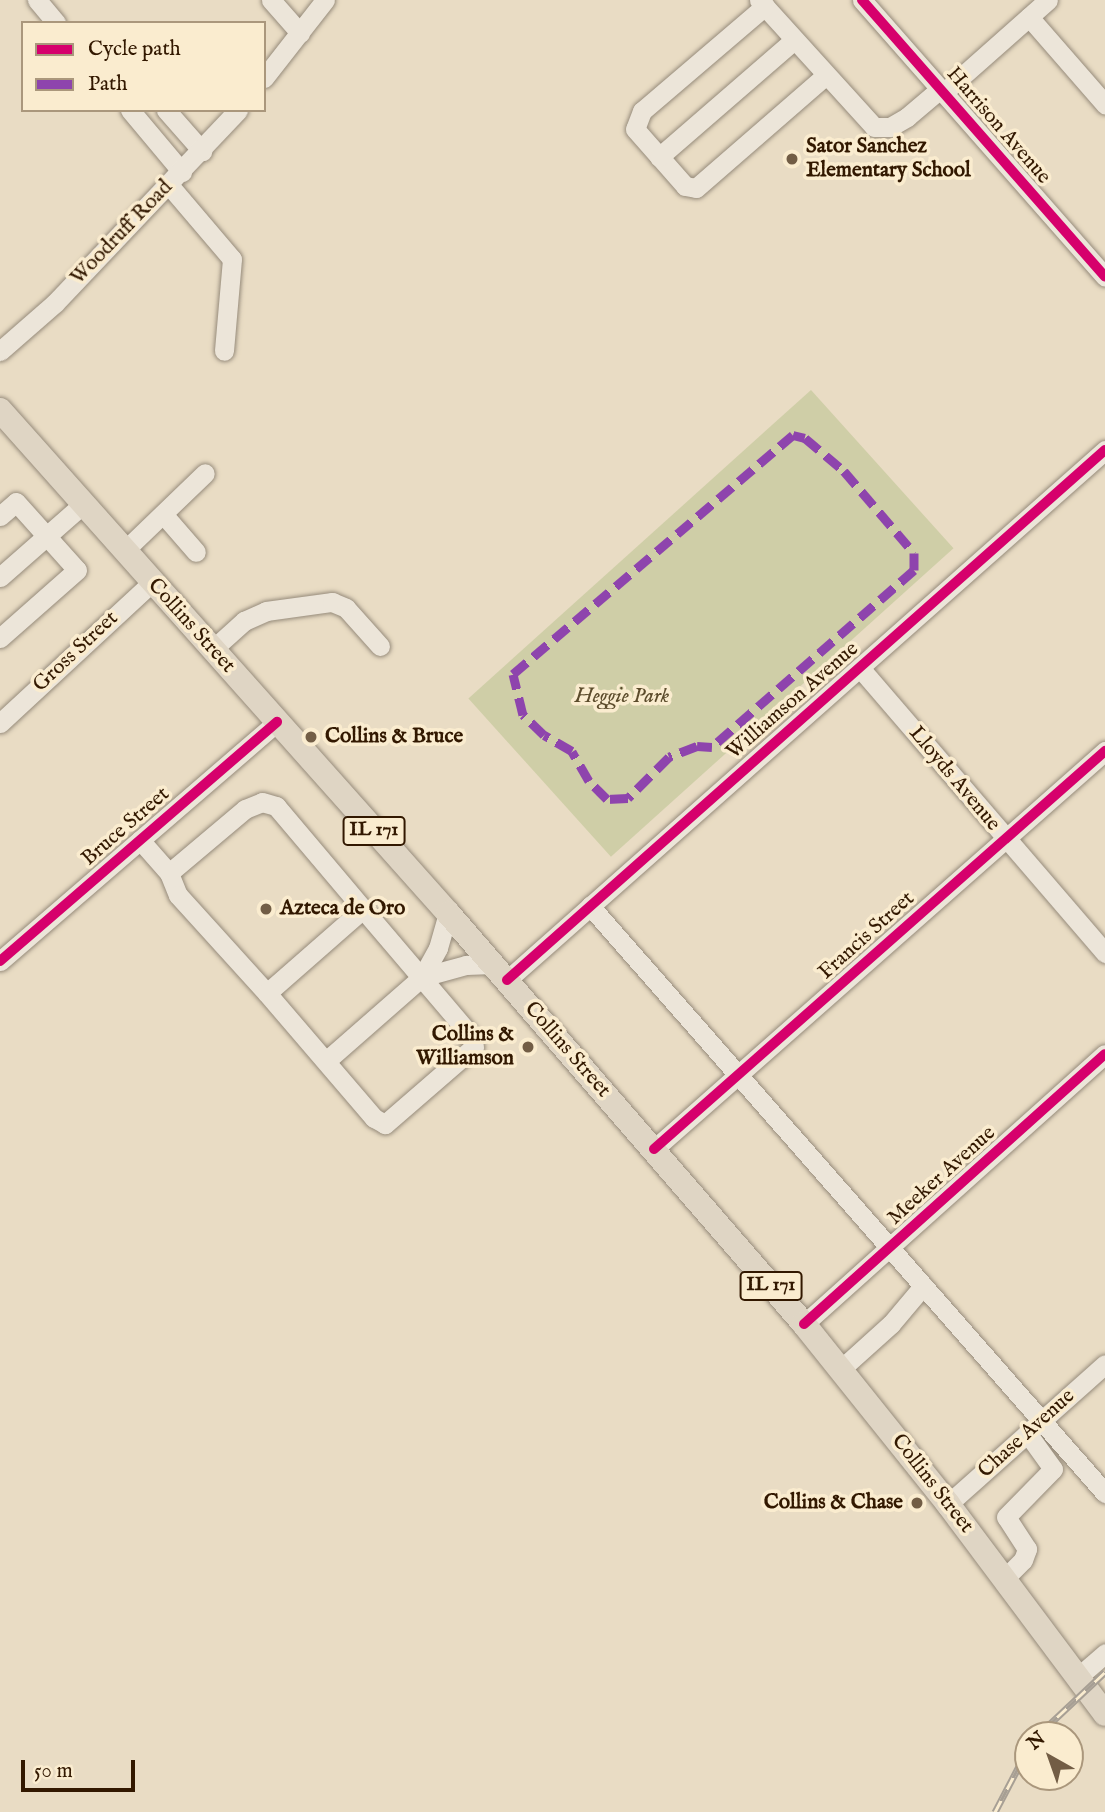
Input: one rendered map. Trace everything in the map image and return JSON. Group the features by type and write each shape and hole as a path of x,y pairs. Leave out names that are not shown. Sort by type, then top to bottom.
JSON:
{"main road":[{"name":"Collins Street","path":"0,410 500,972 804,1324 948,1504 1105,1714"}],"street":[{"path":"37,0 55,21"},
{"path":"271,0 300,33"},
{"path":"266,76 325,0"},
{"name":"Harrison Avenue","path":"862,0 1105,277"},
{"path":"825,76 696,188 685,186 635,129 642,111 762,3 825,76 874,127 890,127 942,91 1048,0"},
{"path":"1029,17 1105,104"},
{"path":"659,157 794,40"},
{"path":"131,112 232,259 224,351"},
{"path":"168,112 202,151"},
{"name":"Woodruff Road","path":"0,351 55,303 236,112"},
{"name":"Williamson Avenue","path":"500,972 590,906 1105,450"},
{"path":"124,551 205,473"},
{"path":"0,516 16,502 77,570 0,639"},
{"path":"0,577 83,503"},
{"path":"163,514 196,552"},
{"name":"Gross Street","path":"0,723 152,582"},
{"path":"213,649 244,621 266,611 322,602 346,608 380,646"},
{"name":"Lloyds Avenue","path":"860,668 1105,953"},
{"name":"Bruce Street","path":"0,961 277,722"},
{"name":"Francis Street","path":"654,1149 740,1077 1004,838 1105,751"},
{"path":"140,840 169,873 178,895 267,993 374,1118 385,1124 470,1055 471,1036 276,806 261,802 245,808 169,873"},
{"path":"590,906 923,1286 1034,1427 1105,1493"},
{"path":"267,993 363,909"},
{"path":"326,1061 422,977 438,948 448,913"},
{"path":"422,977 466,965 500,972"},
{"name":"Meeker Avenue","path":"804,1324 1105,1054"},
{"path":"841,1369 891,1324 923,1286"},
{"name":"Chase Avenue","path":"948,1504 1105,1364"},
{"path":"1005,1578 1023,1560 1027,1549 1006,1517 1053,1469 1034,1427"},
{"path":"1079,1676 1105,1653"}],"green space":[{"name":"Heggie Park","path":"811,390 954,548 611,857 468,698"}],"railway":[{"path":"1053,1721 1105,1672"},
{"path":"995,1812 1014,1776"}],"marked path":[{"path":"793,435 805,438 844,471 914,553 914,570 712,747 697,746 669,757 628,798 607,799 589,781 572,751 544,735 523,715 513,674 793,435"}],"cycle path":[{"path":"862,0 1105,277"},
{"path":"507,980 1105,450"},
{"path":"0,961 277,722"},
{"path":"654,1149 1105,751"},
{"path":"804,1324 1105,1054"}],"place":[{"name":"Sator Sanchez Elementary School","path":"792,159"},
{"name":"Collins & Bruce","path":"311,737"},
{"name":"Azteca de Oro","path":"266,909"},
{"name":"Collins & Williamson","path":"528,1047"},
{"name":"Collins & Chase","path":"917,1503"}]}
